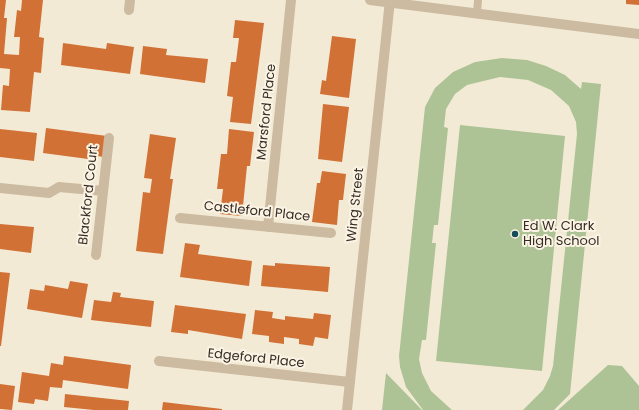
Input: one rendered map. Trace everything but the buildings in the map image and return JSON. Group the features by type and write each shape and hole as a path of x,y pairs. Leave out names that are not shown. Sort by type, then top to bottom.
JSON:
{"street":[{"name":"Marsford Place","path":"268,227 291,0"},
{"path":"370,0 432,4 477,13 639,34"},
{"name":"Wing Street","path":"348,410 390,1"},
{"name":"Blackford Court","path":"96,255 109,138"},
{"path":"0,188 49,193 59,187 103,191"},
{"name":"Castleford Place","path":"180,218 330,233"},
{"name":"Edgeford Place","path":"159,361 350,382"}],"lane":[{"path":"477,13 478,0"}],"green space":[{"path":"502,58 527,60 546,66 565,75 581,89 582,82 601,84 570,394 554,410 523,410 543,390 553,366 577,134 576,122 569,106 551,90 528,80 500,77 467,85 455,94 446,109 444,127 448,128 438,225 434,225 432,243 436,243 426,340 422,340 419,359 422,373 431,391 452,410 423,410 406,387 400,367 399,356 425,107 435,88 453,72 475,62"},
{"path":"460,125 565,136 542,371 436,361"},
{"path":"608,365 622,366 639,386 639,410 558,410"},
{"path":"386,373 422,410 382,410"}],"place":[{"name":"Ed W. Clark High School","path":"515,234"}]}
